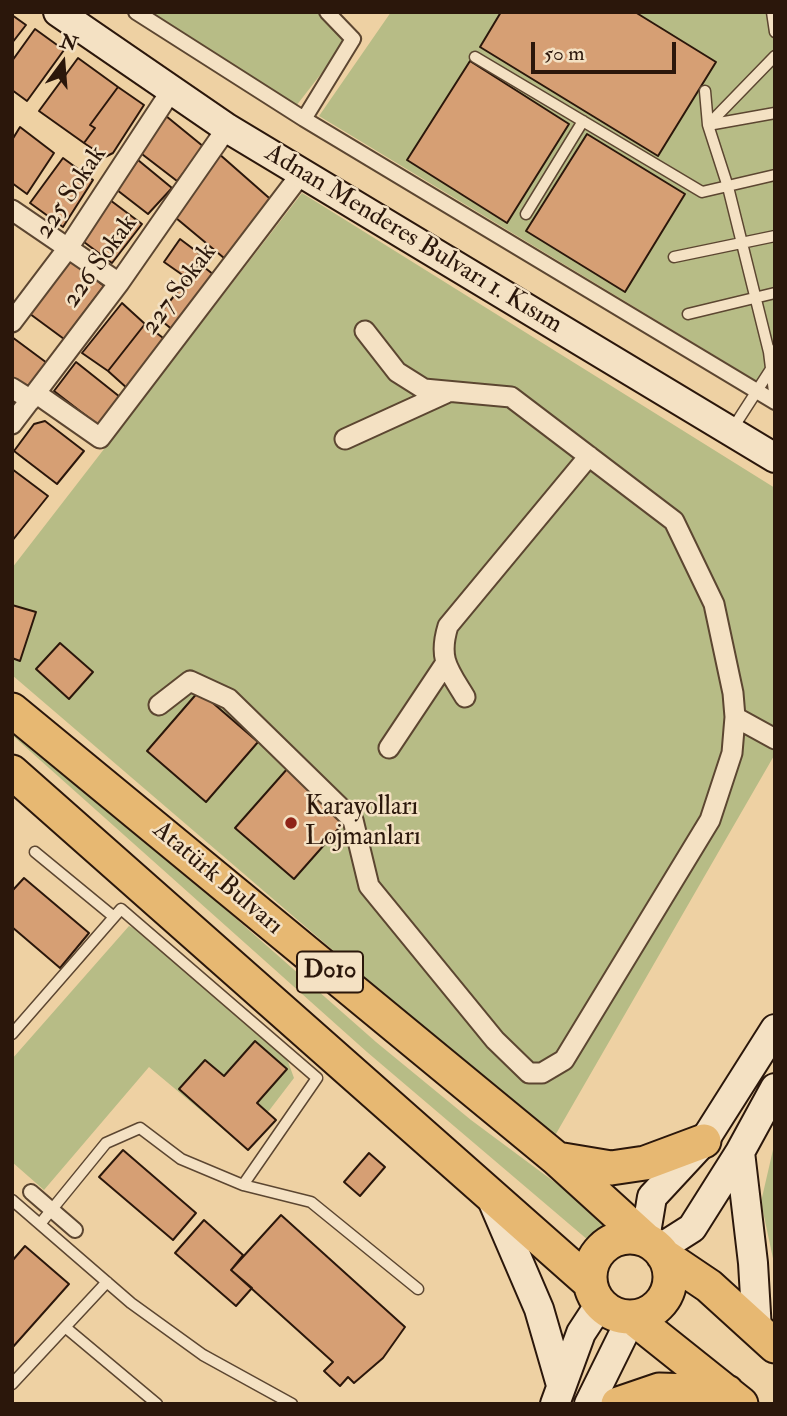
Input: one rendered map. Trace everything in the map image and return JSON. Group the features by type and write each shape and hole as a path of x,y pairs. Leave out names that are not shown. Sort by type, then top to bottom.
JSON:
{"highway":[{"name":"Atatürk Bulvarı","path":"12,710 557,1159 655,1247 709,1286 766,1338"},
{"name":"Atatürk Bulvarı","path":"12,772 490,1195 595,1293"},
{"path":"557,1159 611,1168 645,1163 705,1142"},
{"path":"595,1293 590,1271 601,1250 621,1239 655,1247 668,1266 668,1289 654,1309 632,1317"},
{"name":"D010","path":"595,1293 620,1316 632,1317 734,1398"},
{"path":"618,1404 659,1390 734,1398"}],"main road":[{"name":"Adnan Menderes Bulvarı 1. Kısım","path":"58,12 171,91 301,174 775,458"},
{"path":"775,1029 705,1142 652,1197 655,1247 692,1227 740,1152 775,1088"},
{"path":"740,1152 753,1263 766,1338"},
{"path":"490,1195 538,1309 558,1394"},
{"path":"558,1394 595,1293"},
{"path":"589,1404 632,1317"}],"street":[{"path":"136,12 304,119 775,401"},
{"path":"304,119 354,39 327,12"},
{"name":"225 Sokak","path":"12,322 68,248 171,91"},
{"name":"226 Sokak","path":"12,424 119,284 228,128"},
{"name":"227 Sokak","path":"34,397 100,438 301,174"},
{"path":"12,211 119,284"},
{"path":"159,705 190,681 229,699 353,820 369,886 495,1040 529,1073 542,1073 564,1060 710,820 732,753 735,717 714,604 674,521 511,397 424,389 397,372 365,331"},
{"path":"12,388 34,397"},
{"path":"345,439 446,393"},
{"path":"465,696 445,664 442,648 447,626 589,456"},
{"path":"388,748 445,664"},
{"path":"735,717 775,738"},
{"path":"31,1192 75,1230"}],"lane":[{"path":"772,12 775,32"},
{"path":"708,125 775,56"},
{"path":"475,57 702,192 775,175"},
{"path":"705,91 708,125 728,187 772,351 775,401"},
{"path":"708,125 775,113"},
{"path":"526,214 583,121"},
{"path":"674,257 775,236"},
{"path":"688,314 775,293"},
{"path":"730,431 771,369"},
{"path":"35,852 114,917"},
{"path":"12,1034 121,909 317,1078 243,1185"},
{"path":"40,1224 106,1143 140,1128 181,1160 243,1185 311,1202 418,1289"},
{"path":"12,1200 107,1282 203,1355 292,1404"},
{"path":"12,1384 107,1282"},
{"path":"65,1327 157,1404"}],"green space":[{"path":"146,12 319,12 349,38 296,106"},
{"path":"391,12 775,12 775,392 319,116"},
{"path":"302,193 775,488 775,754 553,1139 12,675 12,568"},
{"path":"12,723 181,867 182,871 376,1042 471,1120 611,1224 595,1246 367,1052 12,735"},
{"path":"129,926 144,933 287,1059 294,1078 268,1112 276,1120 248,1150 149,1067 44,1190 12,1162 12,1059"},
{"path":"775,1141 775,1268 761,1202"}],"building":[{"path":"501,12 635,12 716,62 658,156 480,47"},
{"path":"12,15 26,25 12,43"},
{"path":"35,29 64,50 27,101 12,90 12,61"},
{"path":"78,58 118,87 90,125 95,128 84,143 39,111"},
{"path":"470,61 569,124 507,223 407,160"},
{"path":"118,87 144,105 113,153 105,157 84,143 95,128 90,125"},
{"path":"166,116 204,147 177,181 138,151"},
{"path":"20,127 54,153 27,194 12,183 12,140"},
{"path":"587,134 685,194 625,292 526,231"},
{"path":"218,153 276,204 224,258 170,213"},
{"path":"63,158 93,180 63,227 30,203"},
{"path":"138,160 172,188 148,214 117,190"},
{"path":"110,200 142,224 112,263 80,239"},
{"path":"180,239 200,254 184,276 164,262"},
{"path":"66,257 104,286 64,339 26,311"},
{"path":"200,264 218,278 174,331 157,317"},
{"path":"122,303 145,324 108,371 82,353"},
{"path":"145,324 167,341 128,389 108,371"},
{"path":"12,337 47,363 27,390 12,379"},
{"path":"76,362 120,397 98,425 54,391"},
{"path":"45,421 84,451 57,484 14,451 34,424"},
{"path":"12,469 48,496 12,541"},
{"path":"12,605 36,612 20,661 12,658"},
{"path":"60,643 93,672 69,699 36,669"},
{"name":"Karayolları Lojmanları","path":"199,691 258,742 206,802 147,751"},
{"name":"Karayolları Lojmanları","path":"288,768 347,819 294,879 235,828"},
{"path":"24,878 89,933 60,968 12,927 12,891"},
{"path":"255,1041 287,1069 257,1103 276,1120 248,1150 179,1089 205,1060 224,1076"},
{"path":"123,1150 196,1213 173,1240 99,1177"},
{"path":"369,1153 385,1167 360,1196 344,1182"},
{"path":"281,1215 405,1327 383,1358 354,1383 348,1377 340,1386 324,1371 333,1362 231,1270"},
{"path":"204,1220 243,1255 231,1270 252,1288 236,1306 175,1253"},
{"path":"25,1246 69,1284 12,1348 12,1261"}],"place":[{"name":"Karayolları Lojmanları","path":"291,823"}]}
